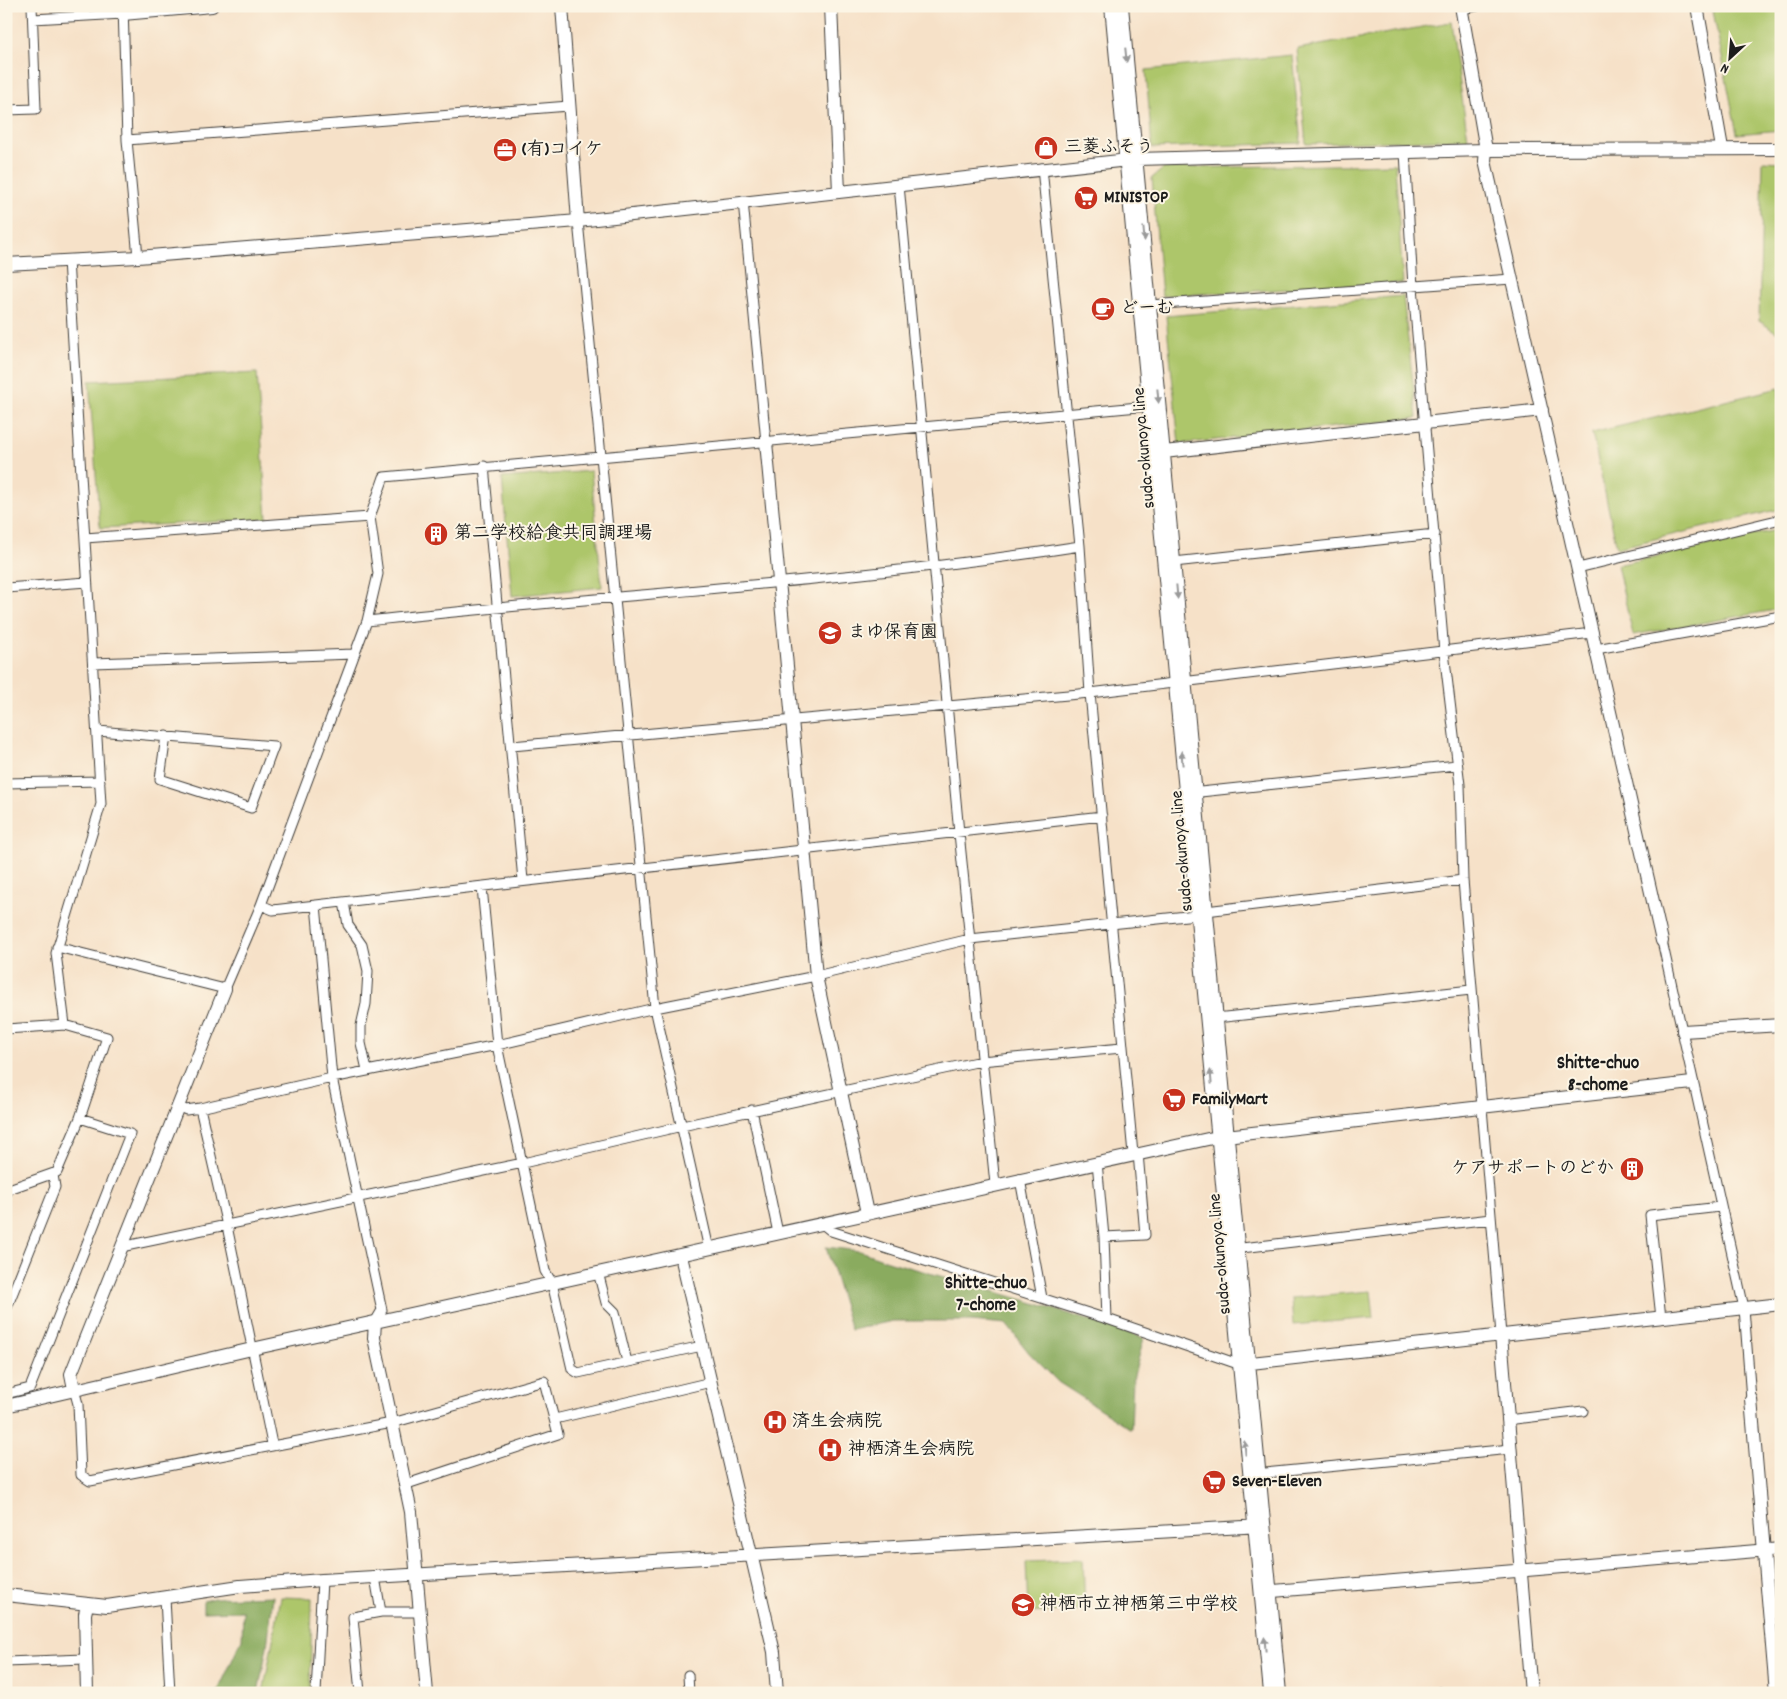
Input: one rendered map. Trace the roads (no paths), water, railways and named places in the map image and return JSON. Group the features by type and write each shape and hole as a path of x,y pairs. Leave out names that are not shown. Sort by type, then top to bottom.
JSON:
{"street":[{"path":"6,110 36,109 32,6"},
{"path":"33,19 123,10 212,6"},
{"path":"562,6 578,221 655,1008 709,1249"},
{"path":"831,6 839,192"},
{"name":"suda-okunoya line","path":"1111,6 1150,305 1158,453 1232,1249 1265,1592 1280,1693"},
{"name":"suda-okunoya line","path":"1122,6 1149,406 1174,562 1180,682"},
{"path":"1477,6 1462,8 1486,150 1485,161 1683,1031 1692,1083 1744,1308 1764,1551 1778,1690"},
{"path":"1698,6 1722,148"},
{"path":"123,10 127,140 138,257"},
{"path":"127,140 568,106"},
{"path":"6,264 138,257 578,221 1132,159 1486,150 1781,149"},
{"path":"1405,152 1424,424 1444,652 1457,765 1471,990 1531,1693"},
{"path":"1042,168 1080,546 1090,693 1122,1048 1145,1235 1104,1237"},
{"path":"899,185 959,833 995,1184"},
{"path":"744,201 816,976 867,1213"},
{"path":"65,1025 56,953 101,804 68,260"},
{"path":"1150,305 1512,279"},
{"path":"404,1485 558,1434 544,1381 392,1423 272,1444 90,1481 81,1475 78,1404 71,1374 225,989 261,905 367,621 378,574 370,517 384,477 484,466 601,457 1149,406"},
{"path":"1158,453 1542,410"},
{"path":"484,466 512,746 523,880"},
{"path":"85,538 370,517"},
{"path":"1578,568 1781,519"},
{"path":"1174,562 1435,534"},
{"path":"367,621 498,606 935,566 1080,546"},
{"path":"6,588 87,582"},
{"path":"1596,649 1781,616"},
{"path":"512,746 1090,693 1592,634"},
{"path":"93,663 354,654"},
{"path":"6,659 6,682"},
{"path":"98,731 166,736 274,746 251,808 160,778 166,736"},
{"path":"1190,793 1457,765"},
{"path":"6,783 100,782"},
{"path":"261,905 273,910 482,887 523,880 1102,816"},
{"path":"178,1106 186,1110 200,1108 368,1070 497,1045 655,1008 816,976 970,939 1112,924 1463,880"},
{"path":"482,887 497,1045 523,1163 544,1272 552,1283 572,1369 578,1373 702,1346"},
{"path":"344,902 348,926 362,945 368,971 366,1004 361,1026 361,1043 368,1070"},
{"path":"316,905 332,1078 382,1310 375,1322 374,1338 411,1512 426,1693"},
{"name":"suda-okunoya line","path":"1201,913 1216,1018 1222,1136"},
{"path":"57,947 225,989"},
{"path":"1216,1018 1471,990"},
{"path":"6,1029 65,1025 107,1037 80,1118 57,1172 10,1189 6,1194"},
{"path":"1683,1031 1781,1025"},
{"path":"121,1247 523,1163 752,1110 981,1061 1122,1048"},
{"path":"6,1406 74,1389 598,1272 681,1256 995,1184 1222,1136 1692,1083"},
{"path":"200,1108 227,1226 272,1444"},
{"path":"752,1110 778,1233"},
{"path":"6,1394 30,1388 130,1134 80,1118"},
{"path":"1097,1162 1104,1237 1107,1319"},
{"path":"6,1310 55,1188 53,1175"},
{"path":"1020,1179 1042,1298"},
{"path":"1661,1318 1650,1215 1720,1207"},
{"path":"1232,1249 1491,1219"},
{"path":"821,1223 831,1231 1243,1364 1781,1304"},
{"path":"681,1256 774,1652 777,1693"},
{"path":"598,1272 606,1303 616,1312 627,1362"},
{"path":"555,1419 711,1382"},
{"path":"1508,1420 1583,1411"},
{"path":"1254,1475 1511,1449"},
{"path":"6,1595 107,1606 240,1586 415,1573 750,1556 1258,1526"},
{"path":"1265,1592 1781,1549"},
{"path":"375,1577 381,1612"},
{"path":"316,1693 322,1580"},
{"name":"suda-okunoya line","path":"1265,1592 1270,1693"},
{"path":"165,1598 170,1693"},
{"path":"87,1605 85,1614 87,1693"},
{"path":"360,1693 353,1618 381,1612 420,1612"},
{"path":"6,1662 85,1659"},
{"path":"688,1675 689,1693"}],"place":[{"name":"三菱ふそう","path":"1046,148"},
{"name":"(有)コイケ","path":"505,150"},
{"name":"MINISTOP","path":"1086,198"},
{"name":"どーむ","path":"1103,309"},
{"name":"第二学校給食共同調理場","path":"436,534"},
{"name":"まゆ保育園","path":"830,633"},
{"name":"FamilyMart","path":"1174,1100"},
{"name":"ケアサポートのどか","path":"1632,1169"},
{"name":"済生会病院","path":"775,1422"},
{"name":"神栖済生会病院","path":"830,1450"},
{"name":"Seven-Eleven","path":"1214,1482"},
{"name":"神栖市立神栖第三中学校","path":"1023,1605"}],"district":[{"name":"Shitte-chuo 8-chome","path":"1598,1075"},
{"name":"Shitte-chuo 7-chome","path":"986,1295"}]}
